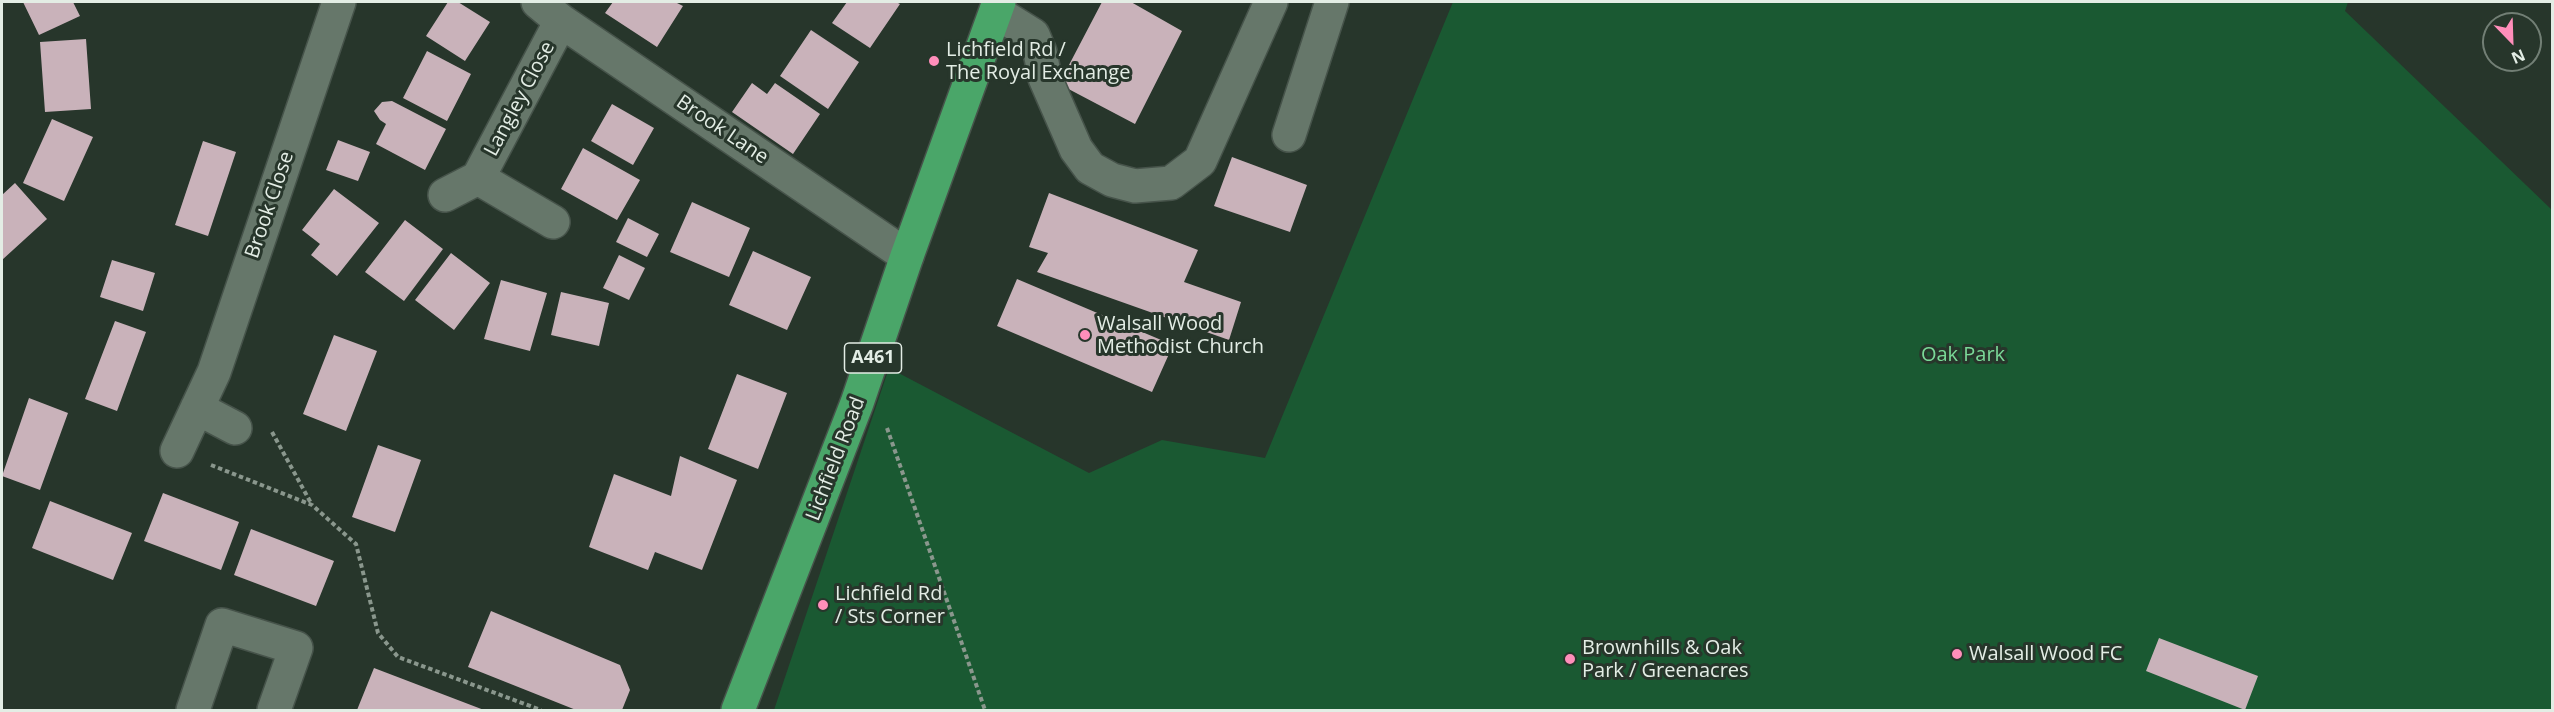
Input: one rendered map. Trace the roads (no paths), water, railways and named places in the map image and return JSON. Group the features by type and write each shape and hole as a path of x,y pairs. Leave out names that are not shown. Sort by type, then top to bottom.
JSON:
{"highway":[{"name":"Lichfield Road","path":"738,711 868,373 997,7"}],"street":[{"name":"Brook Close","path":"177,451 214,372 339,2"},
{"path":"997,7 1033,35 1040,52 1045,78 1076,149 1090,168 1112,180 1135,186 1171,183 1200,161 1271,2"},
{"path":"1289,135 1332,2"},
{"name":"Brook Lane","path":"549,11 908,256"},
{"name":"Langley Close","path":"445,195 478,178 549,11"},
{"name":"Langley Close","path":"478,178 554,222"},
{"path":"197,408 235,428"},
{"path":"193,711 222,625 296,648 274,711"}],"place":[{"name":"Lichfield Rd / The Royal Exchange","path":"934,61"},
{"name":"Walsall Wood Methodist Church","path":"1085,335"},
{"name":"Lichfield Rd / Sts Corner","path":"823,605"},
{"name":"Walsall Wood FC","path":"1957,654"},
{"name":"Brownhills & Oak Park / Greenacres","path":"1570,659"}],"park label":[{"name":"Oak Park","path":"1963,355"}]}
